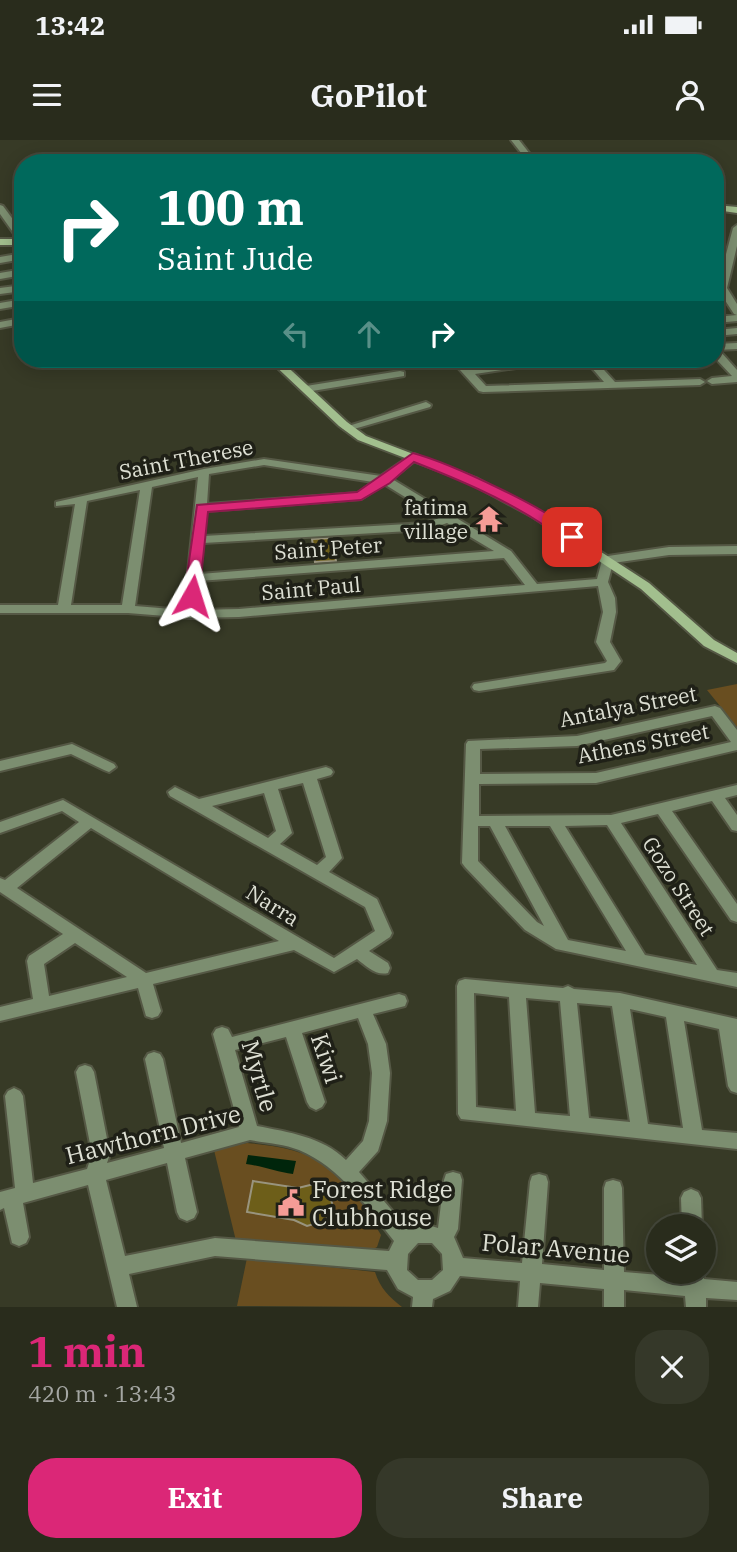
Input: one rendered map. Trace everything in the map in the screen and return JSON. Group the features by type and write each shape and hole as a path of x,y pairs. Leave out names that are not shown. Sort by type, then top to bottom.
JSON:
{"street":[{"path":"515,140 526,154"},
{"path":"0,208 14,235"},
{"path":"724,280 737,228"},
{"path":"724,293 737,294"},
{"path":"724,293 737,312"},
{"path":"724,364 737,363"},
{"path":"724,364 737,378"},
{"path":"283,368 348,428 372,443 472,481 537,515 645,586 709,643 737,659"},
{"path":"463,368 483,389 700,382"},
{"path":"466,372 494,368"},
{"path":"597,368 611,384"},
{"path":"306,389 400,374"},
{"path":"712,381 737,378"},
{"path":"348,428 426,405"},
{"path":"201,508 361,496 386,480 413,457"},
{"name":"Saint Therese","path":"60,504 204,472 264,462 386,480 507,554 534,588"},
{"path":"190,614 204,472"},
{"path":"128,609 146,486"},
{"path":"64,608 82,499"},
{"path":"197,540 427,526 449,519"},
{"path":"608,560 669,551 737,550"},
{"name":"Saint Peter","path":"194,578 507,554"},
{"path":"479,687 608,667 614,661 603,642 611,597 602,582 608,560"},
{"name":"Saint Paul","path":"0,609 128,609 190,614 239,613 602,582"},
{"name":"Antalya Street","path":"737,740 715,711 577,741 473,744 470,863 531,926 562,945 737,980"},
{"name":"Athens Street","path":"473,779 596,778 737,745"},
{"path":"0,766 72,749 110,767"},
{"path":"197,805 326,772"},
{"path":"309,778 334,858 318,874"},
{"path":"267,846 284,834 270,788"},
{"path":"472,821 611,820 737,790"},
{"path":"175,792 371,903 383,933 334,966 295,944"},
{"path":"715,796 737,826"},
{"name":"Narra","path":"0,828 62,805 295,944"},
{"path":"662,808 737,916"},
{"name":"Gozo Street","path":"611,820 712,975"},
{"path":"90,821 3,886 144,980 152,1011"},
{"path":"495,821 562,945"},
{"path":"555,821 639,961"},
{"path":"42,1004 35,961 76,934"},
{"name":"Narra","path":"0,1014 295,944"},
{"path":"357,951 382,968"},
{"path":"737,1086 732,1024 620,1000 568,993 465,986 467,1114 737,1141"},
{"path":"517,989 526,1120"},
{"path":"568,993 580,1125"},
{"path":"620,1000 640,1131"},
{"path":"292,1029 399,1001"},
{"path":"348,1171 370,1145 378,1121 381,1073 377,1044 363,1010"},
{"path":"674,1012 694,1136"},
{"name":"Myrtle","path":"250,1132 223,1040 292,1029"},
{"name":"Kiwi","path":"292,1029 316,1102"},
{"path":"154,1059 187,1212"},
{"path":"85,1072 101,1154 95,1174 127,1307"},
{"path":"13,1096 12,1197 19,1237"},
{"name":"Hawthorn Drive","path":"12,1197 250,1132 300,1142 332,1158 348,1171 405,1240"},
{"path":"443,1240 448,1229 453,1180"},
{"path":"528,1307 539,1182"},
{"path":"613,1188 614,1307"},
{"path":"691,1198 692,1214"},
{"path":"424,1234 443,1240 454,1256 452,1275 423,1298 397,1272 395,1261 398,1250 405,1240 424,1234"},
{"path":"116,1267 215,1247 395,1261"},
{"name":"Polar Avenue","path":"455,1266 737,1291"}],"shaded area":[{"path":"737,684 737,727 707,690"},
{"path":"247,1143 294,1151 328,1167 342,1179 368,1213 381,1235 377,1247 366,1253 236,1241 214,1150"},
{"path":"248,1155 296,1161 293,1174 246,1164"},
{"path":"247,1258 375,1272 379,1283 402,1307 237,1306"}],"building":[{"path":"332,538 336,561 315,562 312,539"},
{"name":"Forest Ridge Clubhouse","path":"253,1181 298,1188 314,1184 329,1192 333,1207 325,1221 307,1226 294,1220 247,1212"}],"place":[{"name":"fatima village","path":"489,519"},
{"name":"Forest Ridge Clubhouse","path":"291,1203"}],"route":[{"path":"192,596 201,508 361,496 386,480 413,457 472,481 572,537"}]}
